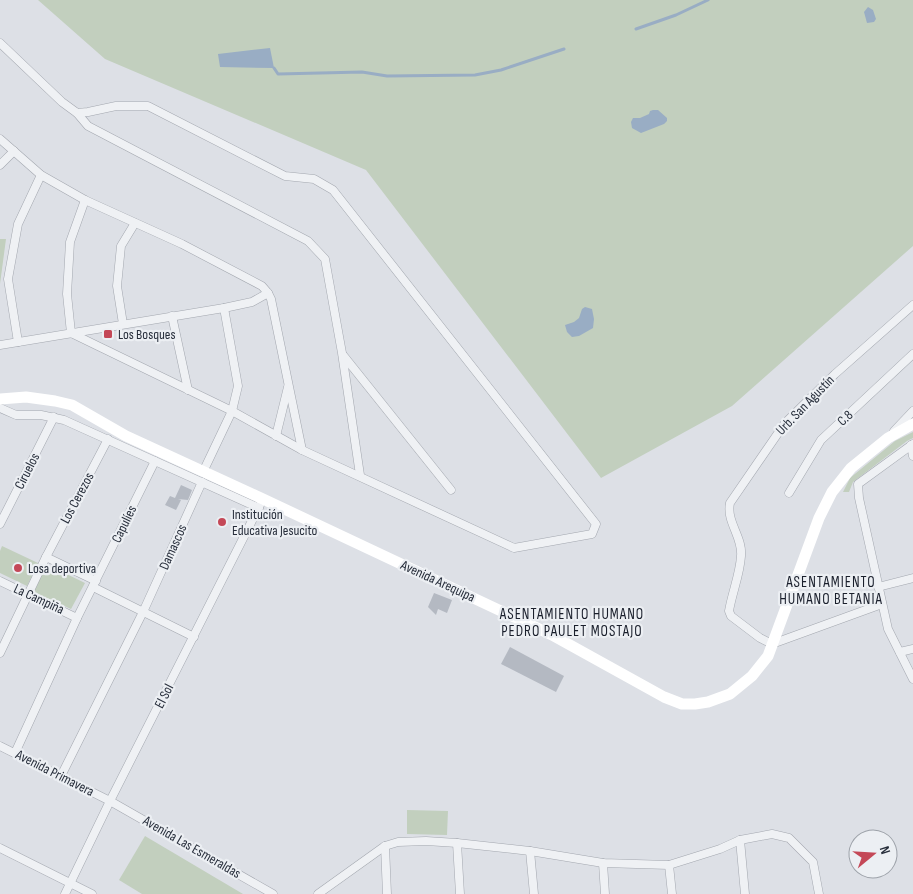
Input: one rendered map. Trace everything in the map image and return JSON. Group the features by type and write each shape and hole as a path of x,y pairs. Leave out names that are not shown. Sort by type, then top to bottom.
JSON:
{"street":[{"path":"0,43 62,102 77,112 88,126 308,241 325,259 342,353 360,475"},
{"path":"71,333 232,411 302,450 360,475 514,548 592,534 596,524 333,190 314,179 285,176 148,106 116,106 88,112 77,112"},
{"path":"0,139 41,176 85,200 182,244 262,286 268,293 302,450"},
{"path":"0,165 14,151"},
{"path":"18,342 8,279 18,224 41,176"},
{"path":"71,333 67,294 70,242 85,200"},
{"path":"123,324 117,286 121,246 135,223"},
{"path":"0,345 224,308 252,302 268,293"},
{"name":"Urb. San Agustín","path":"772,644 760,638 731,616 729,610 741,557 741,544 729,517 730,503 785,423 835,374 913,305"},
{"name":"Damascos","path":"61,776 144,612 232,411 238,386 224,308"},
{"path":"172,316 188,390"},
{"path":"342,353 451,490"},
{"name":"C.8","path":"789,492 821,440 913,354"},
{"path":"276,436 289,385"},
{"name":"Avenida Arequipa","path":"0,399 26,397 55,400 72,405 203,477 552,635 664,697 682,704 708,702 730,694 752,676 768,656 819,518 832,492 852,468 888,438 913,424"},
{"path":"0,408 16,415 41,415 64,420 155,461 203,477"},
{"path":"888,438 913,411"},
{"name":"Ciruelos","path":"0,524 54,417"},
{"name":"Los Cerezos","path":"0,653 46,557 108,439"},
{"path":"912,444 913,456"},
{"path":"912,444 858,484 859,498 888,629 913,679"},
{"name":"Capulíes","path":"15,753 94,584 155,461"},
{"name":"El Sol","path":"65,894 261,503"},
{"path":"46,557 144,612 194,637"},
{"path":"878,587 913,578"},
{"name":"La Campiña","path":"0,581 78,618"},
{"path":"772,644 882,604"},
{"path":"900,652 913,649"},
{"name":"Avenida Primavera","path":"0,746 110,801"},
{"name":"Avenida Las Esmeraldas","path":"110,801 273,894"},
{"path":"318,894 384,846 398,842 426,841 530,851 603,862 669,865 720,849 740,840 772,834 790,838 813,862 819,894"},
{"path":"740,840 746,894"},
{"path":"457,844 460,894"},
{"path":"384,846 387,894"},
{"path":"0,848 92,894"},
{"path":"530,851 534,894"},
{"path":"603,862 605,894"},
{"path":"669,865 672,894"}],"green space":[{"path":"38,0 913,0 913,246 732,406 601,478 366,170 105,59"},
{"path":"0,239 6,239 0,284"},
{"path":"913,432 913,438 853,482 849,492 843,492 850,478 895,441"},
{"name":"Losa deportiva","path":"2,546 38,563 27,586 0,573 0,551"},
{"path":"46,564 85,583 71,609 33,592"},
{"path":"407,810 448,811 447,835 407,834"},
{"path":"145,836 243,894 142,894 119,880"}],"water":[{"path":"868,7 873,10 876,19 874,22 867,23 864,12"},
{"path":"270,48 274,68 220,67 218,54"},
{"path":"653,110 658,110 667,118 667,121 641,133 632,128 631,122 633,118 640,118"},
{"path":"585,307 592,309 593,328 579,336 572,337 567,332 565,325 579,318 582,309"}],"building":[{"path":"181,485 192,490 188,500 178,499 181,500 176,510 165,505 170,496 175,498"},
{"path":"434,593 452,600 447,613 438,609 436,615 428,607"},
{"path":"510,647 564,676 556,692 501,664"}],"waterway":[{"path":"636,29 676,15 708,0"},
{"path":"274,68 278,74 362,72 387,76 475,75 501,70 564,49"}],"place":[{"name":"Los Bosques","path":"108,334"},
{"name":"Institución Educativa Jesucito","path":"222,522"},
{"name":"Losa deportiva","path":"18,568"}],"district":[{"name":"ASENTAMIENTO HUMANO BETANIA","path":"831,590"},
{"name":"ASENTAMIENTO HUMANO PEDRO PAULET MOSTAJO","path":"572,622"}]}
